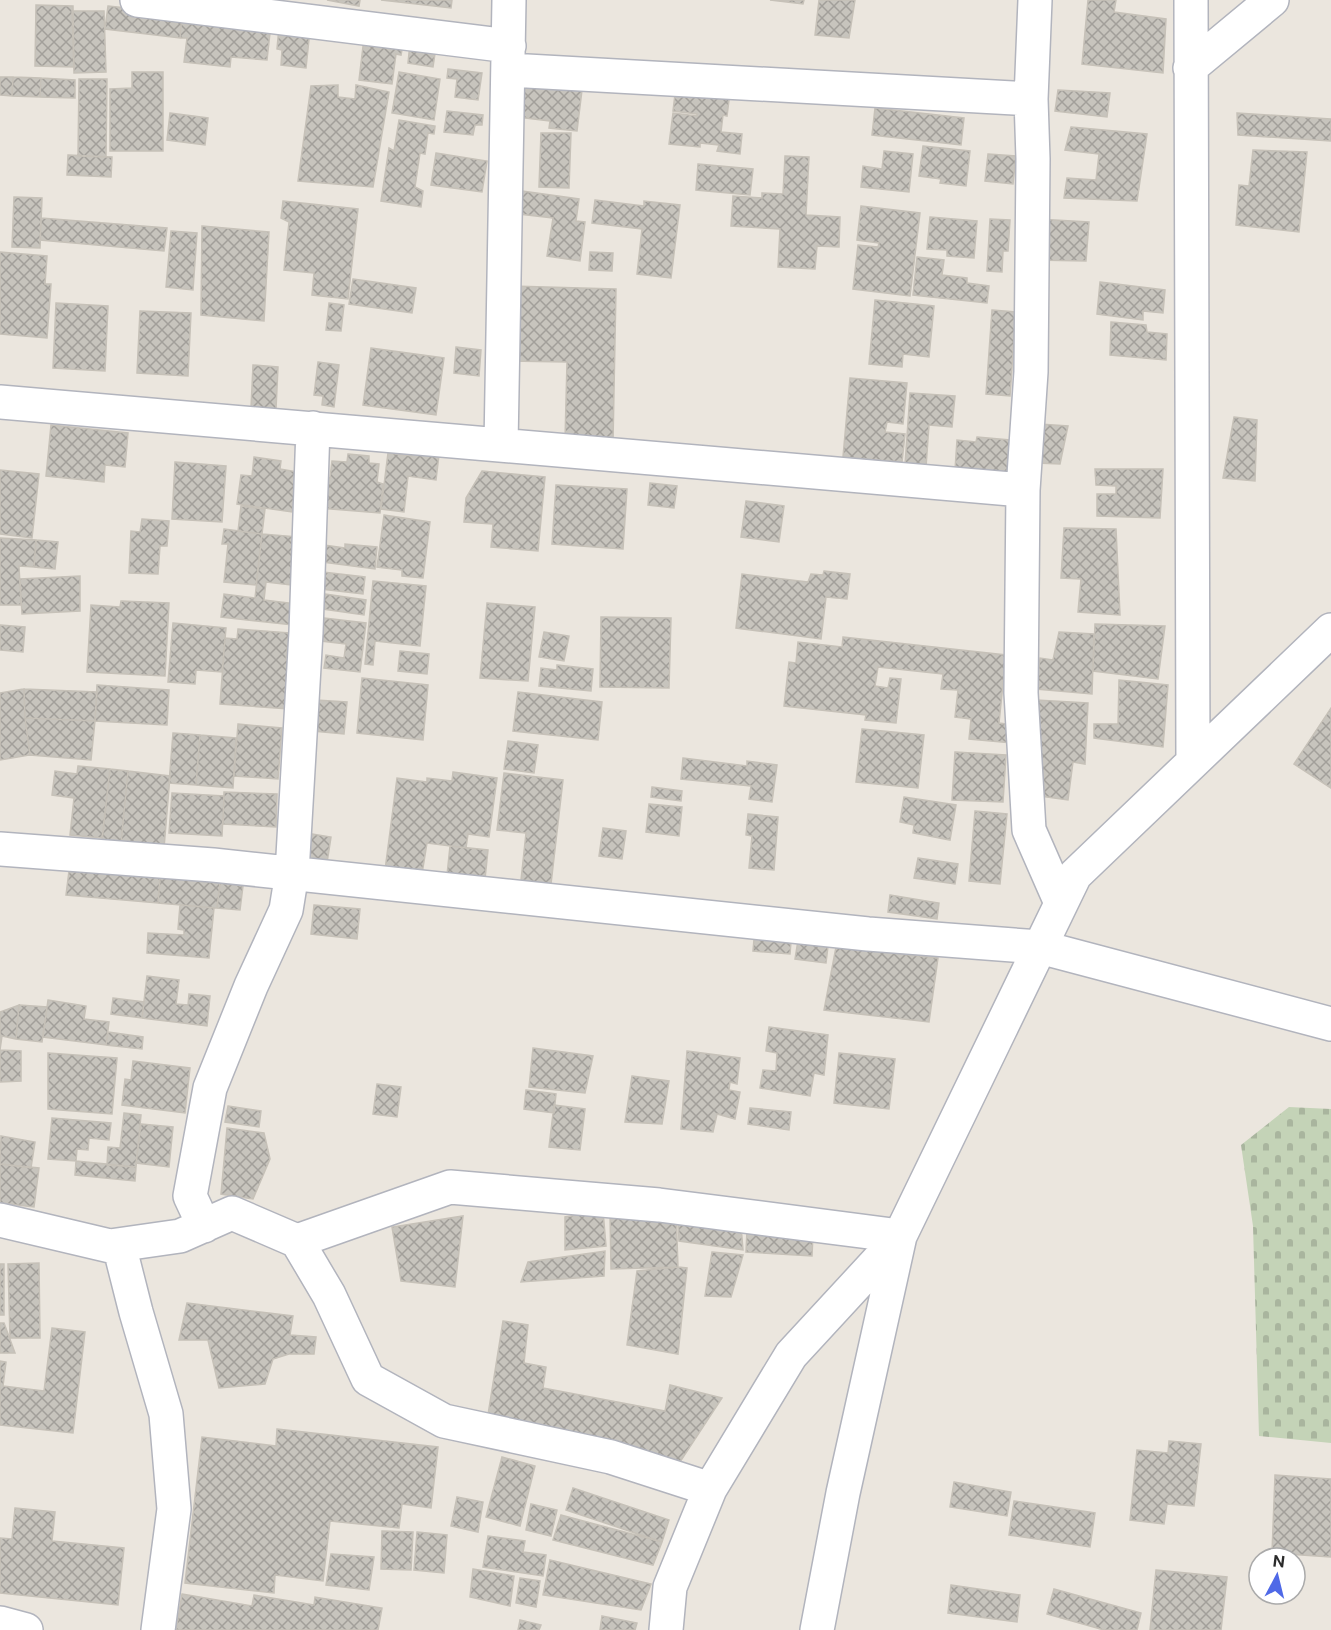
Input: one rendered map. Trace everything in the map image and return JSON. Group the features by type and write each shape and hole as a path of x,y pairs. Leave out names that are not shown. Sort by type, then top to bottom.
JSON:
{"street":[{"path":"137,0 509,58 1031,99"},
{"path":"501,445 509,0"},
{"path":"1035,0 1031,99 1033,159 1031,372 1023,490 1021,693 1029,830 1061,903"},
{"path":"1191,0 1193,762"},
{"path":"1190,68 1272,0"},
{"path":"0,402 1023,490"},
{"path":"204,1226 190,1196 210,1088 251,986 286,910 292,873 306,632 313,428"},
{"path":"817,1630 843,1493 900,1236 1074,875 1331,630"},
{"path":"0,849 213,865 868,934 1040,947 1331,1024"},
{"path":"297,1241 450,1187 659,1205 900,1236"},
{"path":"0,1220 110,1246 180,1236 232,1213 297,1241 329,1295 368,1379 444,1421 611,1456 710,1489"},
{"path":"666,1630 670,1587 710,1489 791,1354 900,1236"},
{"path":"119,1245 166,1414 174,1509 158,1630"},
{"path":"0,1623 26,1630"}],"green space":[{"path":"1289,1107 1331,1109 1331,1443 1259,1436 1253,1226 1241,1145"}],"building":[{"path":"327,0 360,0 359,6"},
{"path":"381,0 452,0 451,8"},
{"path":"770,0 804,0 803,4"},
{"path":"819,0 855,0 849,38 815,35"},
{"path":"1088,0 1116,0 1114,12 1166,19 1163,73 1082,64"},
{"path":"36,5 73,6 74,67 35,66"},
{"path":"108,6 182,14 180,38 105,29"},
{"path":"72,11 104,11 106,72 74,73"},
{"path":"182,14 271,24 267,60 231,57 230,67 184,62 187,38 180,38"},
{"path":"279,27 310,30 306,68 281,65 282,50 277,49"},
{"path":"364,38 403,44 401,55 396,54 392,84 359,80"},
{"path":"410,43 436,47 433,67 408,63"},
{"path":"448,69 482,73 478,100 455,97 457,79 447,78"},
{"path":"132,72 163,72 163,151 110,151 110,89 132,88"},
{"path":"399,72 440,79 434,120 392,113"},
{"path":"514,73 583,82 577,131 549,128 550,121 509,116"},
{"path":"0,77 13,77 12,96 0,95"},
{"path":"13,77 41,78 40,97 12,96"},
{"path":"41,78 75,80 75,98 40,97"},
{"path":"79,79 107,79 106,157 78,156"},
{"path":"338,85 338,97 355,99 356,85 389,92 373,187 298,181 311,86"},
{"path":"676,86 730,92 727,116 723,115 721,132 742,134 740,154 717,151 719,145 700,143 700,147 669,144 673,113 697,116 697,114 673,111"},
{"path":"1058,90 1110,93 1107,117 1055,111"},
{"path":"875,108 964,118 961,145 872,135"},
{"path":"447,111 483,115 482,125 475,125 473,135 444,132"},
{"path":"170,113 208,118 205,145 167,140"},
{"path":"1237,113 1331,119 1331,141 1238,135"},
{"path":"399,120 435,126 434,134 428,133 425,154 420,153 415,187 423,191 421,207 381,201 389,148 394,151"},
{"path":"1071,127 1147,134 1137,201 1064,198 1067,178 1096,180 1099,154 1065,150"},
{"path":"541,133 571,133 569,188 539,187"},
{"path":"923,146 970,151 966,186 940,183 941,179 919,176"},
{"path":"1253,150 1307,152 1299,232 1236,225 1239,185 1249,186"},
{"path":"884,151 913,154 909,192 861,187 863,166 882,169"},
{"path":"436,153 487,161 482,192 431,185"},
{"path":"988,154 1016,156 1013,184 985,181"},
{"path":"68,155 112,157 111,177 67,175"},
{"path":"785,156 809,157 806,215 840,217 839,247 817,246 815,269 778,267 780,229 731,226 733,196 762,198 762,193 783,194"},
{"path":"698,164 753,169 750,195 696,190"},
{"path":"522,191 579,199 576,221 585,222 580,261 547,256 553,218 519,214"},
{"path":"14,197 42,198 40,248 12,247"},
{"path":"595,200 644,206 644,201 680,205 671,278 637,274 642,229 592,223"},
{"path":"283,201 358,209 348,299 312,295 314,273 284,270 289,222 281,218"},
{"path":"861,206 920,213 910,296 853,289 858,245 878,247 879,243 857,240"},
{"path":"930,217 977,221 974,258 947,256 947,250 927,249"},
{"path":"41,218 167,228 164,251 40,240"},
{"path":"990,219 1010,220 1008,251 1003,251 1002,272 987,271"},
{"path":"1037,219 1089,222 1086,261 1035,260"},
{"path":"202,226 269,232 264,321 201,315"},
{"path":"171,231 197,233 193,290 166,287"},
{"path":"0,252 47,256 45,284 51,284 47,338 0,334"},
{"path":"590,252 613,253 612,271 589,270"},
{"path":"917,257 944,260 942,275 967,278 967,283 989,286 987,303 913,295"},
{"path":"353,279 416,288 412,313 349,304"},
{"path":"1100,282 1165,290 1163,313 1143,311 1143,320 1097,314"},
{"path":"511,286 616,289 613,442 565,441 567,362 509,361"},
{"path":"875,300 934,306 929,357 903,354 902,367 869,364"},
{"path":"56,303 108,306 105,371 53,368"},
{"path":"329,303 344,305 341,331 326,330"},
{"path":"992,310 1016,312 1010,396 986,394"},
{"path":"140,311 191,313 188,376 137,373"},
{"path":"1111,322 1146,325 1147,332 1167,334 1166,360 1110,355"},
{"path":"456,347 481,350 479,376 454,373"},
{"path":"371,348 444,358 436,415 363,405"},
{"path":"318,362 339,365 334,407 322,405 323,396 314,395"},
{"path":"253,365 278,367 276,409 251,408"},
{"path":"850,378 907,383 903,424 887,422 885,432 905,434 902,462 843,457"},
{"path":"910,393 955,396 952,427 929,425 926,467 905,465"},
{"path":"1234,417 1257,420 1255,481 1223,478"},
{"path":"1039,424 1068,426 1060,464 1037,463"},
{"path":"51,425 128,433 125,467 105,465 104,482 46,476"},
{"path":"977,437 1010,440 1007,474 955,470 957,440 976,442"},
{"path":"413,452 439,455 436,480 408,476 404,512 381,509 388,453 412,456"},
{"path":"348,454 369,456 369,463 379,464 377,482 383,484 380,513 319,508 322,477 330,478 332,461 347,462"},
{"path":"254,457 281,461 280,469 298,472 292,512 237,504 241,475 252,476"},
{"path":"175,462 226,466 222,522 172,519"},
{"path":"1095,469 1163,469 1160,518 1097,516 1097,494 1116,494 1116,486 1096,485"},
{"path":"0,470 39,474 32,538 0,534"},
{"path":"482,471 545,477 538,551 491,547 493,524 464,522 466,498"},
{"path":"650,483 677,486 674,508 648,505"},
{"path":"556,485 627,489 623,549 552,544"},
{"path":"746,501 784,506 779,542 741,537"},
{"path":"241,506 265,509 262,534 238,531"},
{"path":"384,515 430,522 423,578 402,576 402,570 377,567"},
{"path":"142,519 169,521 167,546 160,546 158,574 129,573 131,531 140,532"},
{"path":"1064,528 1116,529 1120,615 1078,612 1081,579 1061,578"},
{"path":"224,529 262,534 256,585 224,582 228,544 222,544"},
{"path":"262,534 297,537 291,585 266,582 264,600 296,604 293,625 221,617 224,594 255,598"},
{"path":"0,538 36,540 34,567 19,566 21,605 0,605"},
{"path":"36,540 58,542 55,569 34,567"},
{"path":"317,544 345,548 345,544 377,547 375,569 315,561"},
{"path":"314,571 365,577 363,594 312,588"},
{"path":"824,571 850,574 847,599 826,597 821,639 736,628 742,574 808,582 811,574 823,575"},
{"path":"80,576 80,611 22,614 20,579"},
{"path":"373,581 426,586 420,646 375,641 373,665 365,664"},
{"path":"325,594 366,600 364,615 323,609"},
{"path":"121,601 169,603 165,676 87,672 91,605 120,607"},
{"path":"487,603 535,607 528,681 480,678"},
{"path":"601,617 671,618 669,688 600,687"},
{"path":"324,618 366,623 360,672 324,668 326,655 344,658 346,644 321,641"},
{"path":"173,623 226,628 222,672 196,670 195,684 168,682"},
{"path":"1095,624 1165,626 1158,679 1093,671"},
{"path":"0,625 25,627 23,652 0,650"},
{"path":"238,629 289,633 286,660 293,661 289,709 220,704 225,638 237,639"},
{"path":"544,632 569,636 564,661 539,657"},
{"path":"1059,632 1094,634 1092,694 1036,689 1040,658 1053,660"},
{"path":"843,637 1006,655 999,723 1013,725 1012,743 969,739 971,719 955,717 958,690 941,689 943,674 878,667 875,686 888,688 890,678 901,679 896,723 865,720 866,715 784,706 789,662 796,663 798,642 842,647"},
{"path":"400,651 429,654 427,674 398,671"},
{"path":"557,665 593,669 591,691 539,686 541,668 557,670"},
{"path":"362,678 428,685 423,740 357,733"},
{"path":"1119,680 1168,685 1163,747 1094,738 1094,724 1118,724"},
{"path":"97,685 169,690 167,725 95,721"},
{"path":"24,689 97,692 95,721 25,718"},
{"path":"24,689 30,755 0,760 0,693"},
{"path":"518,692 602,702 598,740 513,731"},
{"path":"316,700 347,702 344,734 313,731"},
{"path":"1036,700 1088,703 1085,764 1073,762 1068,800 1033,795"},
{"path":"1331,708 1331,788 1294,764"},
{"path":"25,718 95,721 91,760 30,755"},
{"path":"238,724 282,728 278,779 234,776"},
{"path":"862,729 924,735 918,788 856,782"},
{"path":"173,733 200,735 196,785 169,783"},
{"path":"200,735 236,738 233,788 196,785"},
{"path":"508,741 538,745 534,773 504,769"},
{"path":"955,752 1006,755 1003,802 952,800"},
{"path":"683,758 747,766 747,761 777,765 772,802 749,799 751,786 681,779"},
{"path":"78,766 110,769 102,838 70,835 74,798 52,795 55,771 77,774"},
{"path":"110,769 128,771 121,843 102,841"},
{"path":"128,771 170,776 164,848 121,843"},
{"path":"453,772 497,778 489,837 468,834 466,848 427,843 422,874 385,870 397,778 427,782 427,778 452,781"},
{"path":"504,773 563,780 551,884 521,880 526,833 497,830"},
{"path":"652,787 682,791 681,801 651,797"},
{"path":"224,792 277,794 276,827 223,824"},
{"path":"172,793 224,796 222,836 169,833"},
{"path":"904,797 956,805 950,840 913,833 914,825 900,822"},
{"path":"649,804 682,807 679,836 646,832"},
{"path":"975,811 1007,814 1000,884 969,881"},
{"path":"748,814 778,817 774,870 749,868 752,836 746,835"},
{"path":"603,828 626,831 622,859 599,856"},
{"path":"306,833 331,837 327,863 303,860"},
{"path":"450,846 488,850 485,879 447,875"},
{"path":"918,858 958,864 955,884 914,878"},
{"path":"69,871 160,878 158,903 66,895"},
{"path":"160,878 220,883 217,908 158,903"},
{"path":"220,883 243,886 240,910 217,908"},
{"path":"890,895 939,903 937,919 888,912"},
{"path":"180,905 214,908 209,958 147,953 148,933 184,935 184,930 178,929"},
{"path":"314,905 360,909 357,939 311,934"},
{"path":"755,928 792,930 790,954 753,951"},
{"path":"799,934 829,938 826,963 795,959"},
{"path":"836,947 938,958 929,1022 824,1010"},
{"path":"147,976 179,980 176,1004 188,1005 189,994 210,996 207,1026 142,1018"},
{"path":"113,998 144,1002 142,1018 111,1014"},
{"path":"48,1000 86,1006 84,1019 109,1022 106,1045 43,1037"},
{"path":"19,1005 47,1007 42,1042 16,1039"},
{"path":"19,1005 16,1039 2,1036 0,1050 0,1012"},
{"path":"769,1027 828,1035 824,1075 814,1073 810,1096 760,1088 763,1070 776,1071 777,1053 766,1051"},
{"path":"108,1032 143,1037 142,1049 106,1045"},
{"path":"533,1048 593,1056 585,1093 529,1087"},
{"path":"0,1050 21,1051 21,1081 0,1082"},
{"path":"687,1051 740,1058 737,1084 730,1082 729,1090 740,1092 735,1119 717,1114 713,1132 681,1129"},
{"path":"48,1053 117,1058 112,1114 48,1109"},
{"path":"839,1053 895,1059 889,1109 834,1103"},
{"path":"133,1061 190,1068 185,1113 122,1105 125,1079 131,1080"},
{"path":"632,1076 669,1081 662,1124 625,1122"},
{"path":"377,1084 401,1087 397,1117 373,1114"},
{"path":"526,1090 556,1094 554,1113 524,1109"},
{"path":"554,1105 585,1109 580,1150 549,1147"},
{"path":"228,1106 261,1111 259,1127 225,1122"},
{"path":"750,1108 791,1112 789,1130 748,1124"},
{"path":"124,1113 141,1115 136,1167 107,1165 108,1147 120,1148"},
{"path":"52,1118 111,1123 109,1140 89,1138 88,1150 77,1149 76,1161 48,1159"},
{"path":"141,1124 173,1127 169,1167 136,1163"},
{"path":"227,1128 264,1133 270,1159 253,1199 221,1194"},
{"path":"1,1136 35,1142 31,1168 0,1164"},
{"path":"76,1161 136,1167 135,1181 75,1175"},
{"path":"0,1164 39,1168 34,1207 0,1203"},
{"path":"676,1210 678,1267 611,1269 610,1212"},
{"path":"603,1211 606,1246 565,1250 565,1217"},
{"path":"463,1216 455,1287 401,1281 392,1227"},
{"path":"678,1218 741,1226 743,1250 679,1241"},
{"path":"747,1230 813,1234 812,1256 746,1252"},
{"path":"605,1251 604,1276 521,1282 528,1262"},
{"path":"712,1252 743,1255 731,1297 705,1296"},
{"path":"39,1263 40,1338 10,1338 8,1264"},
{"path":"0,1264 4,1264 4,1315 0,1315"},
{"path":"687,1268 678,1354 627,1345 637,1271"},
{"path":"187,1303 293,1316 290,1335 316,1337 314,1354 289,1354 273,1359 265,1384 219,1388 208,1340 179,1340"},
{"path":"503,1321 528,1325 524,1363 546,1367 543,1388 665,1411 670,1385 722,1398 680,1462 487,1421"},
{"path":"0,1323 4,1323 15,1353 0,1353"},
{"path":"52,1328 85,1332 73,1433 0,1425 0,1361 6,1362 3,1386 44,1391"},
{"path":"277,1429 438,1447 431,1508 402,1504 399,1528 330,1521 323,1581 275,1575 274,1593 185,1583 202,1437 276,1446"},
{"path":"1169,1441 1201,1444 1194,1506 1167,1504 1164,1524 1130,1520 1137,1450 1168,1453"},
{"path":"502,1457 535,1466 520,1526 486,1517"},
{"path":"1275,1475 1331,1479 1331,1557 1307,1555 1307,1546 1272,1546"},
{"path":"954,1482 1011,1492 1007,1516 950,1507"},
{"path":"573,1488 669,1520 662,1542 566,1510"},
{"path":"457,1497 483,1502 478,1532 451,1526"},
{"path":"1014,1501 1095,1513 1090,1547 1009,1535"},
{"path":"531,1504 557,1510 551,1536 526,1530"},
{"path":"15,1508 55,1512 52,1541 124,1548 118,1605 0,1593 0,1538 12,1539"},
{"path":"561,1515 662,1542 653,1565 553,1540"},
{"path":"382,1531 413,1532 411,1570 381,1569"},
{"path":"417,1532 447,1535 444,1573 414,1570"},
{"path":"488,1536 525,1541 523,1552 546,1555 543,1576 483,1567"},
{"path":"331,1554 374,1557 369,1590 326,1585"},
{"path":"550,1560 651,1584 641,1610 543,1595"},
{"path":"473,1569 514,1576 510,1606 470,1597"},
{"path":"1156,1570 1227,1577 1221,1630 1150,1630"},
{"path":"520,1578 540,1581 536,1607 516,1603"},
{"path":"951,1585 1020,1595 1017,1622 948,1613"},
{"path":"1054,1589 1141,1613 1137,1630 1104,1630 1047,1614"},
{"path":"182,1594 252,1606 254,1595 314,1605 315,1597 382,1608 378,1630 176,1630"},
{"path":"602,1616 637,1623 635,1630 600,1630"},
{"path":"520,1620 541,1625 539,1630 518,1630"}]}
